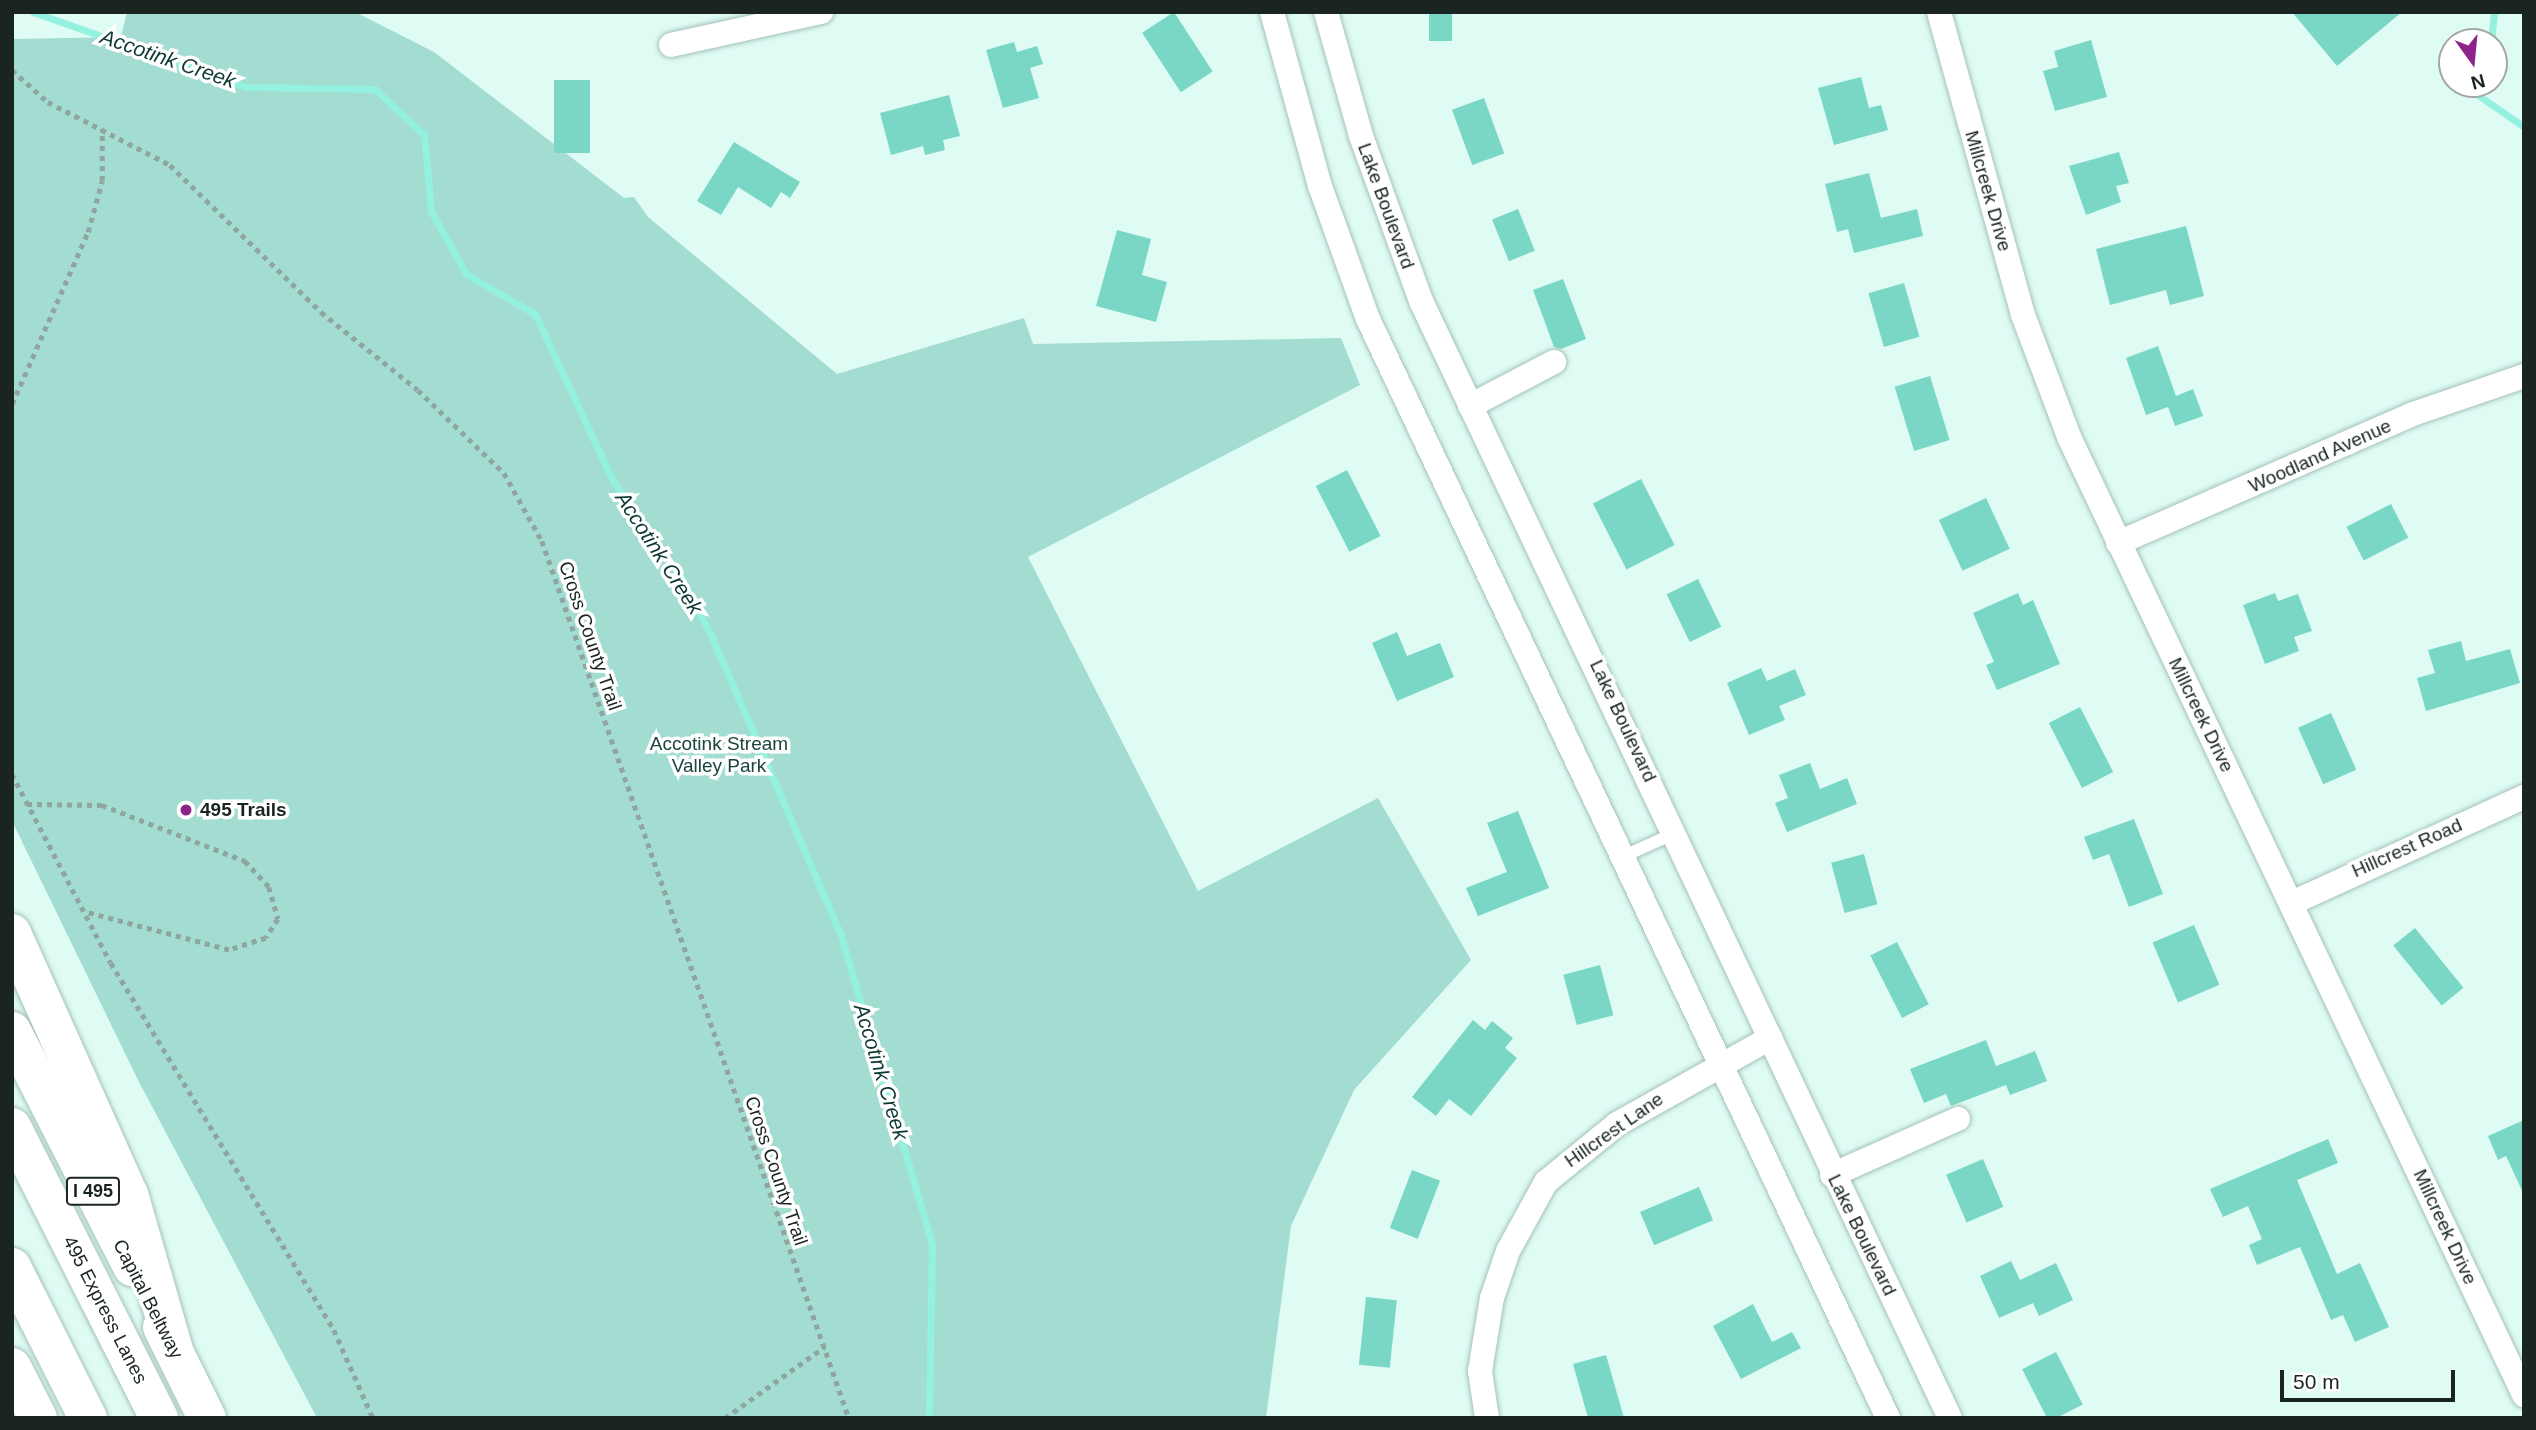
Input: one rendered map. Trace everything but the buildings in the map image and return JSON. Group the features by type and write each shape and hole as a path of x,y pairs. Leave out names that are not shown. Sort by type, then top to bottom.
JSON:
{"highway":[{"path":"12,933 129,1194 174,1350"},
{"name":"Capital Beltway","path":"12,1031 207,1418"},
{"name":"495 Express Lanes","path":"12,1126 159,1418"},
{"path":"12,1267 88,1418"},
{"path":"12,1367 38,1418"}],"street":[{"path":"671,45 821,12"},
{"path":"1272,12 1320,186 1368,319 1888,1418"},
{"name":"Lake Boulevard","path":"1326,12 1384,206 1470,406 1675,833 1832,1175 1950,1418"},
{"name":"Millcreek Drive","path":"1939,12 2023,315 2118,542 2524,1395"},
{"path":"1470,406 1554,362"},
{"name":"Woodland Avenue","path":"2118,542 2413,414 2524,376"},
{"name":"Hillcrest Road","path":"2292,903 2524,797"},
{"name":"Hillcrest Lane","path":"1487,1418 1483,1339 1508,1251 1530,1205 1575,1154 1721,1064 1770,1038"},
{"path":"1832,1175 1958,1119"}],"lane":[{"path":"1624,856 1675,833"}],"path":[{"name":"Cross County Trail","path":"12,70 48,102 170,165 321,312 477,446 526,508 849,1418"},
{"path":"12,404 88,232 102,181 102,129"},
{"path":"12,774 84,912 334,1330 373,1418"},
{"path":"27,804 102,805 245,861 269,887 278,919 266,938 229,950 84,912"},
{"path":"725,1418 824,1347"}],"green space":[{"name":"Accotink Stream Valley Park","path":"127,12 355,12 434,52 624,198 634,197 648,217 837,374 1024,318 1033,344 1341,338 1360,385 1028,557 1198,891 1378,798 1471,960 1354,1090 1291,1226 1266,1418 317,1418 138,1080 12,821 12,39 121,37"}],"waterway":[{"name":"Accotink Creek","path":"33,12 246,87 375,89 424,135 431,211 466,274 535,314 613,481 680,576 711,635 840,933 932,1244 929,1418"},
{"path":"2492,28 2494,12"},
{"path":"2482,98 2524,127"}],"place":[{"name":"495 Trails","path":"186,810"}]}
